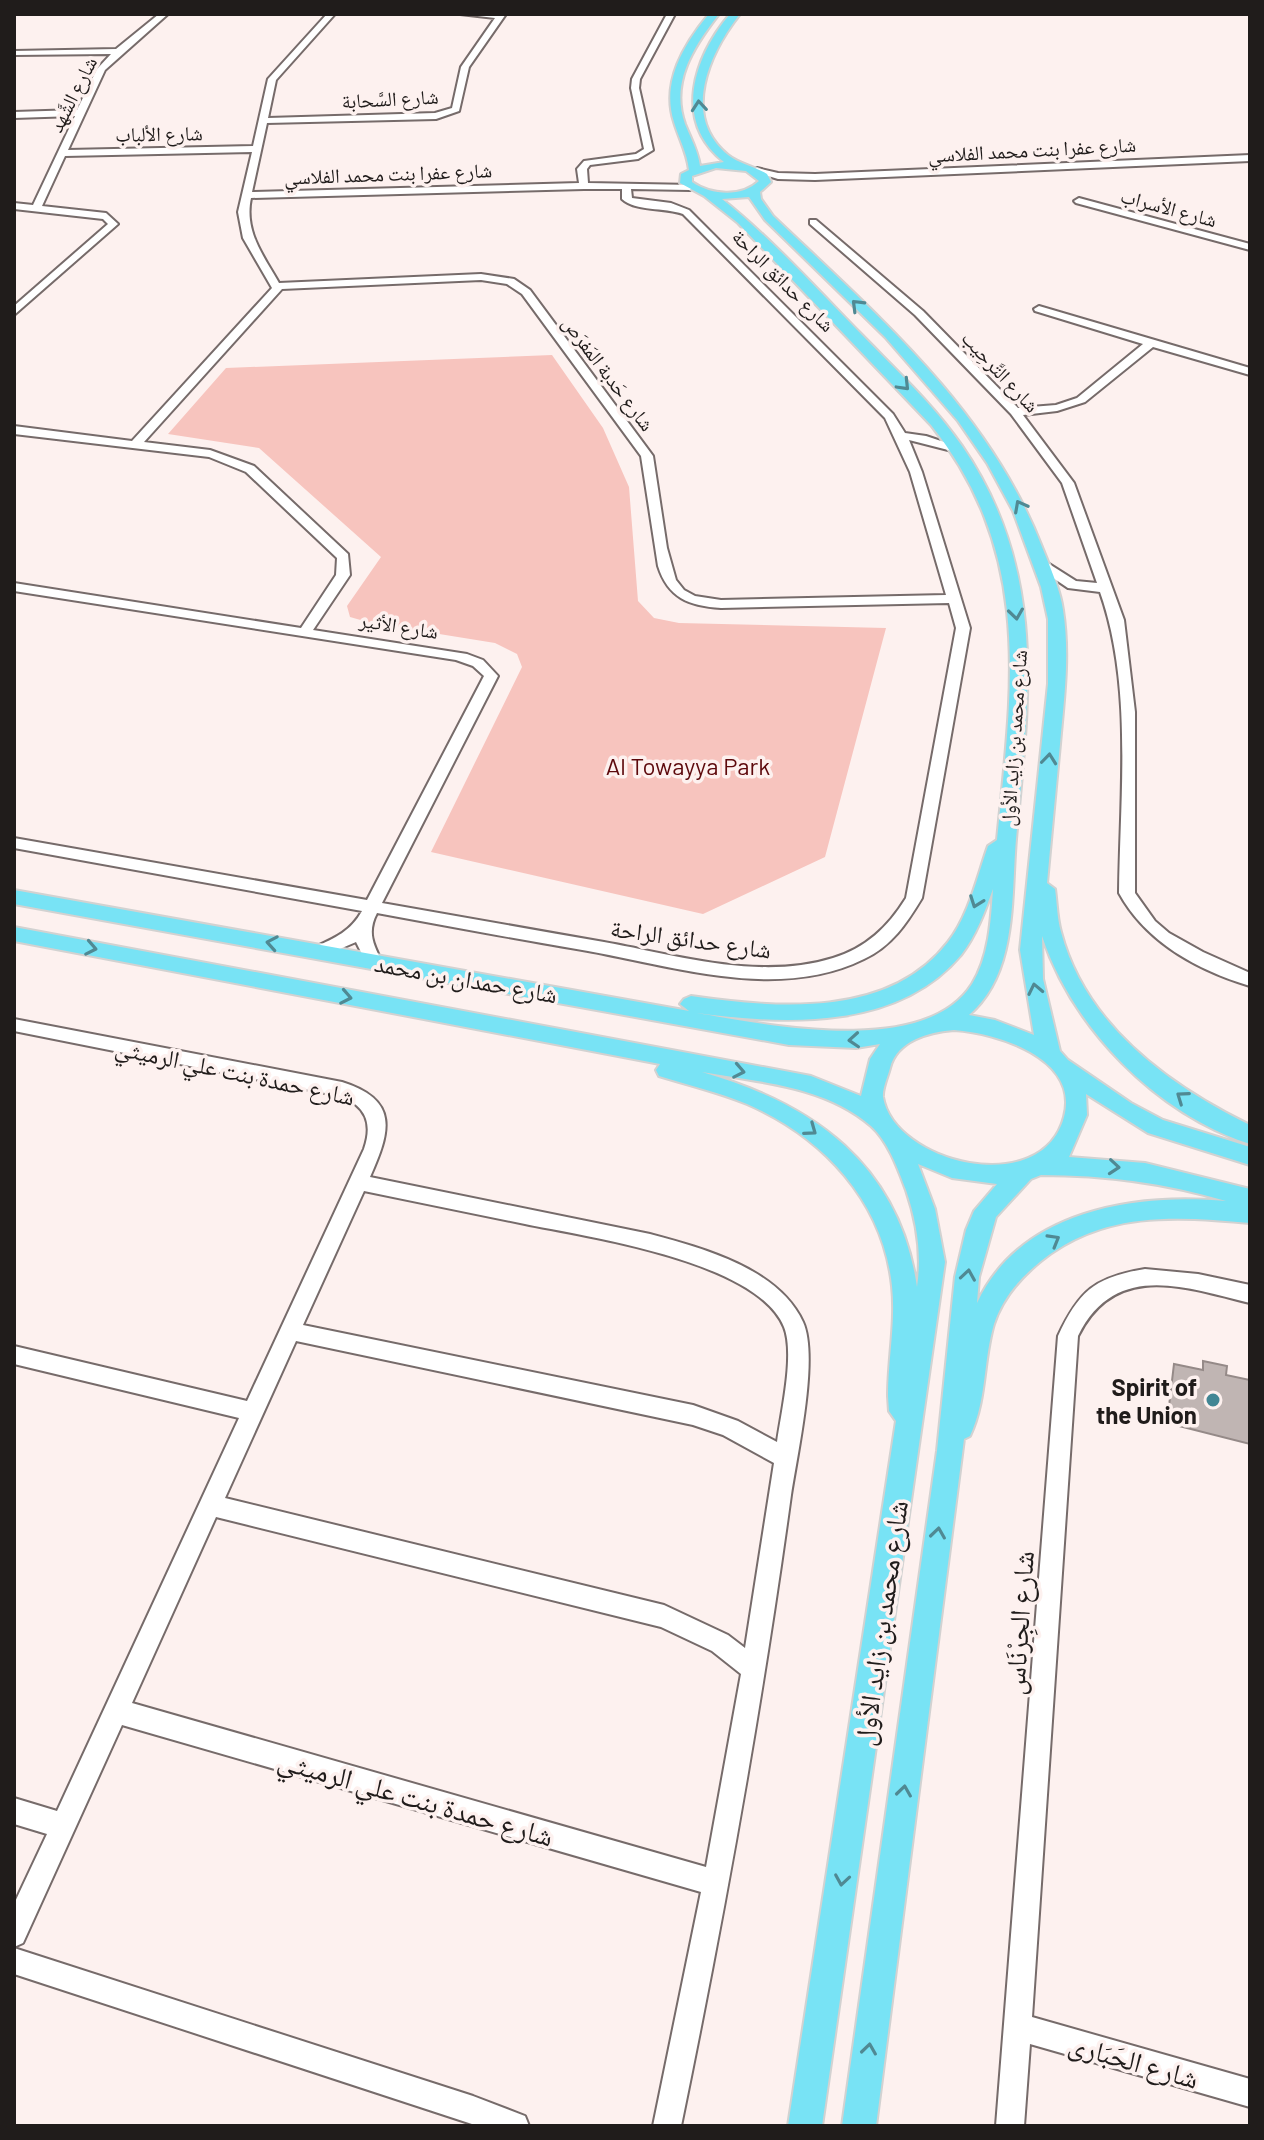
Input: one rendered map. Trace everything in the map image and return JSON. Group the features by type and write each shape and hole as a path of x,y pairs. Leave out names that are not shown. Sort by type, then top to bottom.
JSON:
{"main road":[{"path":"691,172 692,152 678,120 677,79 687,50 714,14"},
{"path":"735,14 702,66 698,98 700,119 710,145 721,157 757,171"},
{"path":"739,166 715,165 691,172 685,178 690,187 708,194 733,195 758,189"},
{"name":"شارع محمد بن زايد الأول","path":"757,171 765,182 758,189 755,199 769,218 959,409 1013,491 1027,518 1055,607 1057,684 1030,950 1033,979 1053,1059"},
{"name":"شارع محمد بن زايد الأول","path":"708,194 742,221 934,417 956,448 995,529 1016,605 1020,685 1000,914 991,962 969,1004 954,1015 922,1028"},
{"path":"554,993 634,995 768,1012 847,1008 882,998 912,984 941,964 956,947 968,926 997,848 1009,802"},
{"path":"1044,811 1047,920 1070,987 1117,1046 1201,1110 1250,1135"},
{"name":"شارع حمدان بن محمد","path":"14,897 811,1040 856,1040 922,1028"},
{"name":"شارع حمدان بن محمد","path":"14,934 811,1084 855,1103 884,1126"},
{"path":"1250,1156 1156,1127 1123,1109 1027,1039 999,1027 969,1022 922,1028 893,1044 876,1067 873,1094 884,1126 904,1146 925,1160 951,1170 978,1175 1030,1169 1134,1169 1203,1184 1250,1199"},
{"path":"528,1030 756,1098 806,1126 847,1161 879,1204 900,1258 905,1316 901,1397 908,1439"},
{"path":"1030,1169 1057,1152 1067,1141 1076,1115 1072,1087 1053,1059"},
{"name":"شارع محمد بن زايد الأول","path":"805,2126 933,1262 922,1198 901,1152 884,1126"},
{"name":"شارع محمد بن زايد الأول","path":"859,2126 950,1451 967,1277 978,1230 986,1211 1030,1169"},
{"path":"950,1451 967,1413 981,1326 990,1302 1021,1263 1047,1243 1078,1227 1124,1212 1158,1208 1250,1213"}],"street":[{"name":"شارع الشَّهد","path":"36,209 101,69 164,14"},
{"path":"135,445 277,286 253,247 243,222 256,149 277,70 331,14"},
{"path":"464,14 501,15"},
{"path":"584,186 582,169 587,163 638,156 649,150 635,88 636,79 671,14"},
{"name":"شارع السَّحابة","path":"262,121 436,116 453,112 463,68 501,15"},
{"path":"14,53 118,51"},
{"path":"14,115 79,113"},
{"name":"شارع الألباب","path":"62,153 256,149"},
{"name":"شارع عفرا بنت محمد الفلاسي","path":"757,171 778,176 815,177 1250,158"},
{"name":"شارع عفرا بنت محمد الفلاسي","path":"626,185 691,172"},
{"name":"شارع عفرا بنت محمد الفلاسي","path":"758,189 815,177"},
{"name":"شارع عفرا بنت محمد الفلاسي","path":"247,195 626,185 690,187"},
{"name":"شارع حدائق الراحة","path":"14,843 731,971 771,975 808,972 841,964 860,955 898,924 914,898 962,649 963,628 906,436 686,212 671,206 632,203 627,199 626,185"},
{"name":"شارع الأسراب","path":"1079,201 1250,247"},
{"path":"14,206 106,216 113,224 16,309"},
{"name":"شارع التَّرحِيب","path":"813,222 919,313 1015,412 1068,483 1117,620 1128,712 1127,893 1140,918 1162,938 1250,980"},
{"name":"شارع حَدبة المَفرَص","path":"277,286 481,277 510,281 526,292 647,456 653,473 665,573 674,589 689,598 721,604 956,599"},
{"path":"1039,309 1250,372"},
{"path":"1015,412 1057,408 1081,400 1152,342"},
{"path":"1237,368 1250,357"},
{"path":"906,436 919,432 934,417"},
{"path":"14,430 210,454 243,465 343,557 343,575 305,632"},
{"path":"906,436 956,448"},
{"path":"1041,565 1063,581 1104,588"},
{"path":"1055,607 1072,593 1089,587"},
{"name":"شارع الأثير","path":"14,588 471,659 485,666 491,676 362,926 339,944 321,951"},
{"path":"362,926 364,942 374,962"},
{"name":"شارع حمدة بنت علي الرميثي","path":"14,1025 355,1093 373,1107 380,1127 378,1139 14,1934"},
{"path":"358,1182 669,1247 707,1261 760,1290 784,1309 798,1337 785,1458 754,1669 716,1883 667,2126"},
{"name":"شارع الجِرْنَاس","path":"1010,2126 1068,1336 1074,1317 1085,1302 1101,1289 1140,1276 1171,1277 1250,1294"},
{"path":"290,1331 693,1415 739,1432 785,1458"},
{"path":"14,1355 253,1412"},
{"path":"210,1505 664,1616 720,1643 754,1669"},
{"name":"شارع حمدة بنت علي الرميثي","path":"116,1711 716,1883"},
{"path":"14,1811 64,1826"},
{"path":"14,1961 515,2126"},
{"name":"شارع الحَبَارى","path":"1018,2027 1250,2093"}],"green space":[{"name":"Al Towayya Park","path":"552,355 603,428 629,487 638,601 654,618 679,623 886,628 825,857 703,914 431,852 522,667 517,654 495,643 350,617 347,606 381,557 259,448 168,434 226,368"}],"building":[{"name":"Spirit of the Union","path":"1203,1361 1227,1366 1226,1375 1250,1380 1250,1444 1167,1423 1174,1364 1203,1370"}],"place":[{"name":"Spirit of the Union","path":"1213,1400"}]}
